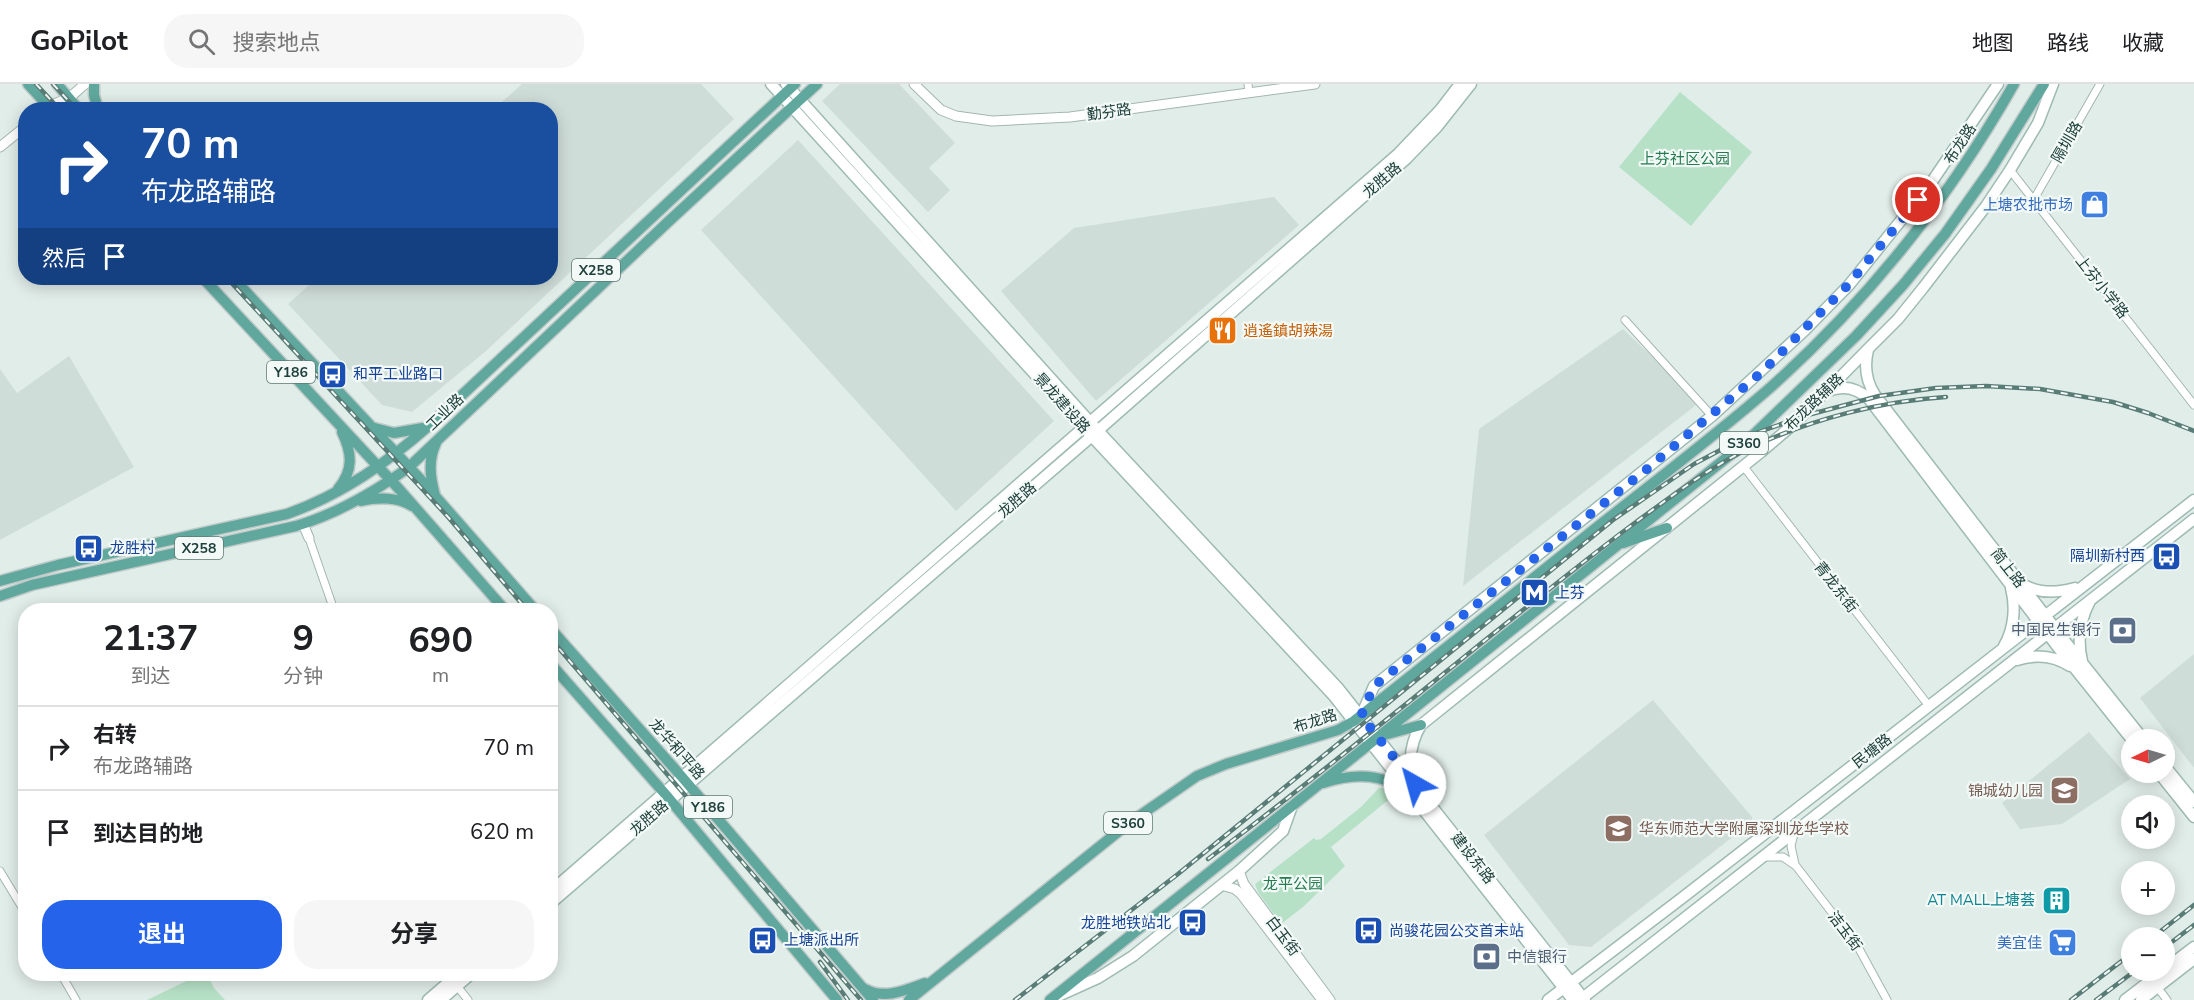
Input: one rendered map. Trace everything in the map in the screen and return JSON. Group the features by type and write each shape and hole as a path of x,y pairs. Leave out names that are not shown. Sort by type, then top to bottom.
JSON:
{"main road":[{"path":"27,84 44,102"},
{"path":"94,84 96,102"},
{"name":"景龙建设路","path":"771,84 788,88 796,103 1091,429 1340,689 1358,719"},
{"name":"工业路","path":"0,596 32,585 303,524 352,503 391,480 408,468 817,84"},
{"name":"龙胜路","path":"1091,429 1398,154 1440,110 1460,84"},
{"name":"龙胜路","path":"558,885 685,781 1406,159 1437,127 1471,84"},
{"path":"1358,719 1374,686 1712,416 1762,372 1848,285 1931,183 1998,84"},
{"name":"布龙路","path":"909,1000 1129,823 1197,776 1226,764 1338,730 1358,719 1721,429 1819,342 1861,297 1944,195 1978,146 2014,84"},
{"name":"S360","path":"1050,1000 1745,443 1856,336 1903,285 1945,234 1991,169 2044,84"},
{"name":"布龙路辅路","path":"1420,725 1744,467 1796,422 1898,319 1986,206 2010,170 2038,123 2053,84"},
{"name":"工业路","path":"0,581 58,565 288,514 328,497 379,467 431,424 788,88"},
{"path":"64,89 74,102"},
{"name":"Y186","path":"210,285 391,480 499,603"},
{"name":"Y186","path":"239,285 396,454 529,603"},
{"path":"1868,349 1867,377 1872,397"},
{"path":"1824,392 1847,388 1872,397"},
{"name":"简上路","path":"1872,397 2124,729"},
{"path":"328,497 343,482 350,468 349,449 338,423"},
{"path":"370,426 397,433 413,431 431,424"},
{"path":"438,501 431,479 430,463 433,449 439,439"},
{"path":"352,503 366,499 383,499 402,501 417,509"},
{"name":"民塘路","path":"1548,1000 2194,500"},
{"name":"民塘路","path":"1580,999 2194,519"},
{"path":"1617,545 1667,528"},
{"path":"1999,651 2008,639 2013,621 2013,581 2045,592 2061,592 2084,585"},
{"path":"2008,664 2024,658 2040,656 2057,659 2080,668 2080,627 2084,613 2094,597"},
{"name":"龙华和平路","path":"558,637 873,1000"},
{"name":"简上路","path":"2080,668 2134,729"},
{"name":"Y186","path":"558,672 667,796 837,1000"},
{"name":"建设东路","path":"1358,719 1580,999"},
{"path":"1374,739 1420,725"},
{"path":"1317,785 1339,778 1375,777 1414,790 1411,751 1420,725"},
{"path":"2175,779 2194,802"},
{"path":"2167,783 2194,817"},
{"name":"龙胜路","path":"558,897 667,796"},
{"path":"1050,1000 1098,978 1124,962 1239,871 1283,831 1292,806"},
{"path":"2175,962 2194,947"},
{"path":"2125,1000 2194,959"},
{"path":"862,987 878,994 888,994 933,980"},
{"path":"428,1000 450,981"},
{"path":"441,1000 463,981"},
{"path":"2141,1000 2155,983"}],"street":[{"path":"54,102 64,89 85,84"},
{"name":"勤芬路","path":"914,84 941,110 956,116 992,121 1070,117 1249,89 1315,84"},
{"name":"隔圳路","path":"2034,200 2100,84"},
{"path":"0,147 18,132"},
{"name":"上芬小学路","path":"2010,170 2194,405"},
{"path":"1625,320 1712,416"},
{"name":"青龙东街","path":"1744,467 1929,706"},
{"path":"303,524 332,603"},
{"path":"1796,866 1791,852 1791,842 1798,828"},
{"path":"1757,860 1770,856 1783,857 1796,866"},
{"name":"洁玉街","path":"1796,866 1861,951 1887,1000"},
{"path":"0,871 18,901"},
{"name":"白玉街","path":"1239,871 1242,882 1330,1000"},
{"name":"白玉街","path":"1221,885 1241,894 1322,1000"},
{"path":"65,981 76,1000"},
{"path":"2155,983 2167,1000"},
{"path":"457,986 468,1000"}],"shaded area":[{"path":"522,84 701,84 734,119 558,284 558,102 502,102"},
{"path":"840,84 899,84 955,143 929,168 950,190 928,212 822,101"},
{"path":"798,140 1054,421 956,511 701,230"},
{"path":"1274,197 1299,225 1096,401 1001,291 1074,228"},
{"path":"309,285 557,285 486,351 412,412 382,405 288,304"},
{"path":"1623,329 1700,402 1463,586 1479,429"},
{"path":"69,356 134,467 0,540 0,369 17,393"},
{"path":"2194,654 2194,768 2175,743 2175,729 2164,729 2140,698"},
{"name":"华东师范大学附属深圳龙华学校","path":"1653,700 1752,817 1752,822 1591,947 1569,945 1484,835"},
{"name":"锦城幼儿园","path":"2089,732 2121,769 2121,783 2124,783 2062,824 2020,829 2002,803"}],"green space":[{"name":"上芬社区公园","path":"1680,92 1752,152 1691,226 1619,167"},
{"name":"龙平公园","path":"1379,788 1383,788 1393,796 1331,847 1345,866 1303,907 1281,924 1258,892 1255,884 1314,838 1321,839 1361,807"},
{"path":"186,981 210,981 225,1000 147,1000"}],"railway":[{"path":"36,84 53,102"},
{"path":"53,84 70,102"},
{"path":"233,285 449,518 521,603"},
{"path":"1015,1000 1178,874 1613,520 1694,464 1745,437 1804,416 1879,396 1936,388 1986,386 2040,389 2113,402 2194,431"},
{"path":"1208,859 1344,754 1596,552 1708,472 1754,446 1824,420 1872,407 1946,397"},
{"path":"558,647 861,1000"},
{"path":"2166,927 2194,905"},
{"path":"2175,940 2194,925"},
{"path":"2071,1000 2121,961"},
{"path":"820,962 848,1000"},
{"path":"2096,1000 2121,981"}],"place":[{"name":"上塘农批市场","path":"2094,205"},
{"name":"逍遙鎮胡辣湯","path":"1222,331"},
{"name":"和平工业路口","path":"332,374"},
{"name":"龙胜村","path":"89,548"},
{"name":"隔圳新村西","path":"2166,556"},
{"name":"上芬","path":"1534,593"},
{"name":"中国民生银行","path":"2122,630"},
{"name":"锦城幼儿园","path":"2064,791"},
{"name":"华东师范大学附属深圳龙华学校","path":"1618,829"},
{"name":"AT MALL上塘荟","path":"2056,900"},
{"name":"龙胜地铁站北","path":"1192,923"},
{"name":"尚骏花园公交首末站","path":"1368,931"},
{"name":"上塘派出所","path":"763,940"},
{"name":"美宜佳","path":"2063,943"},
{"name":"中信银行","path":"1486,957"}],"route":[{"path":"1415,784 1361,716 1374,686 1647,469 1762,372 1848,285 1918,200"}]}
